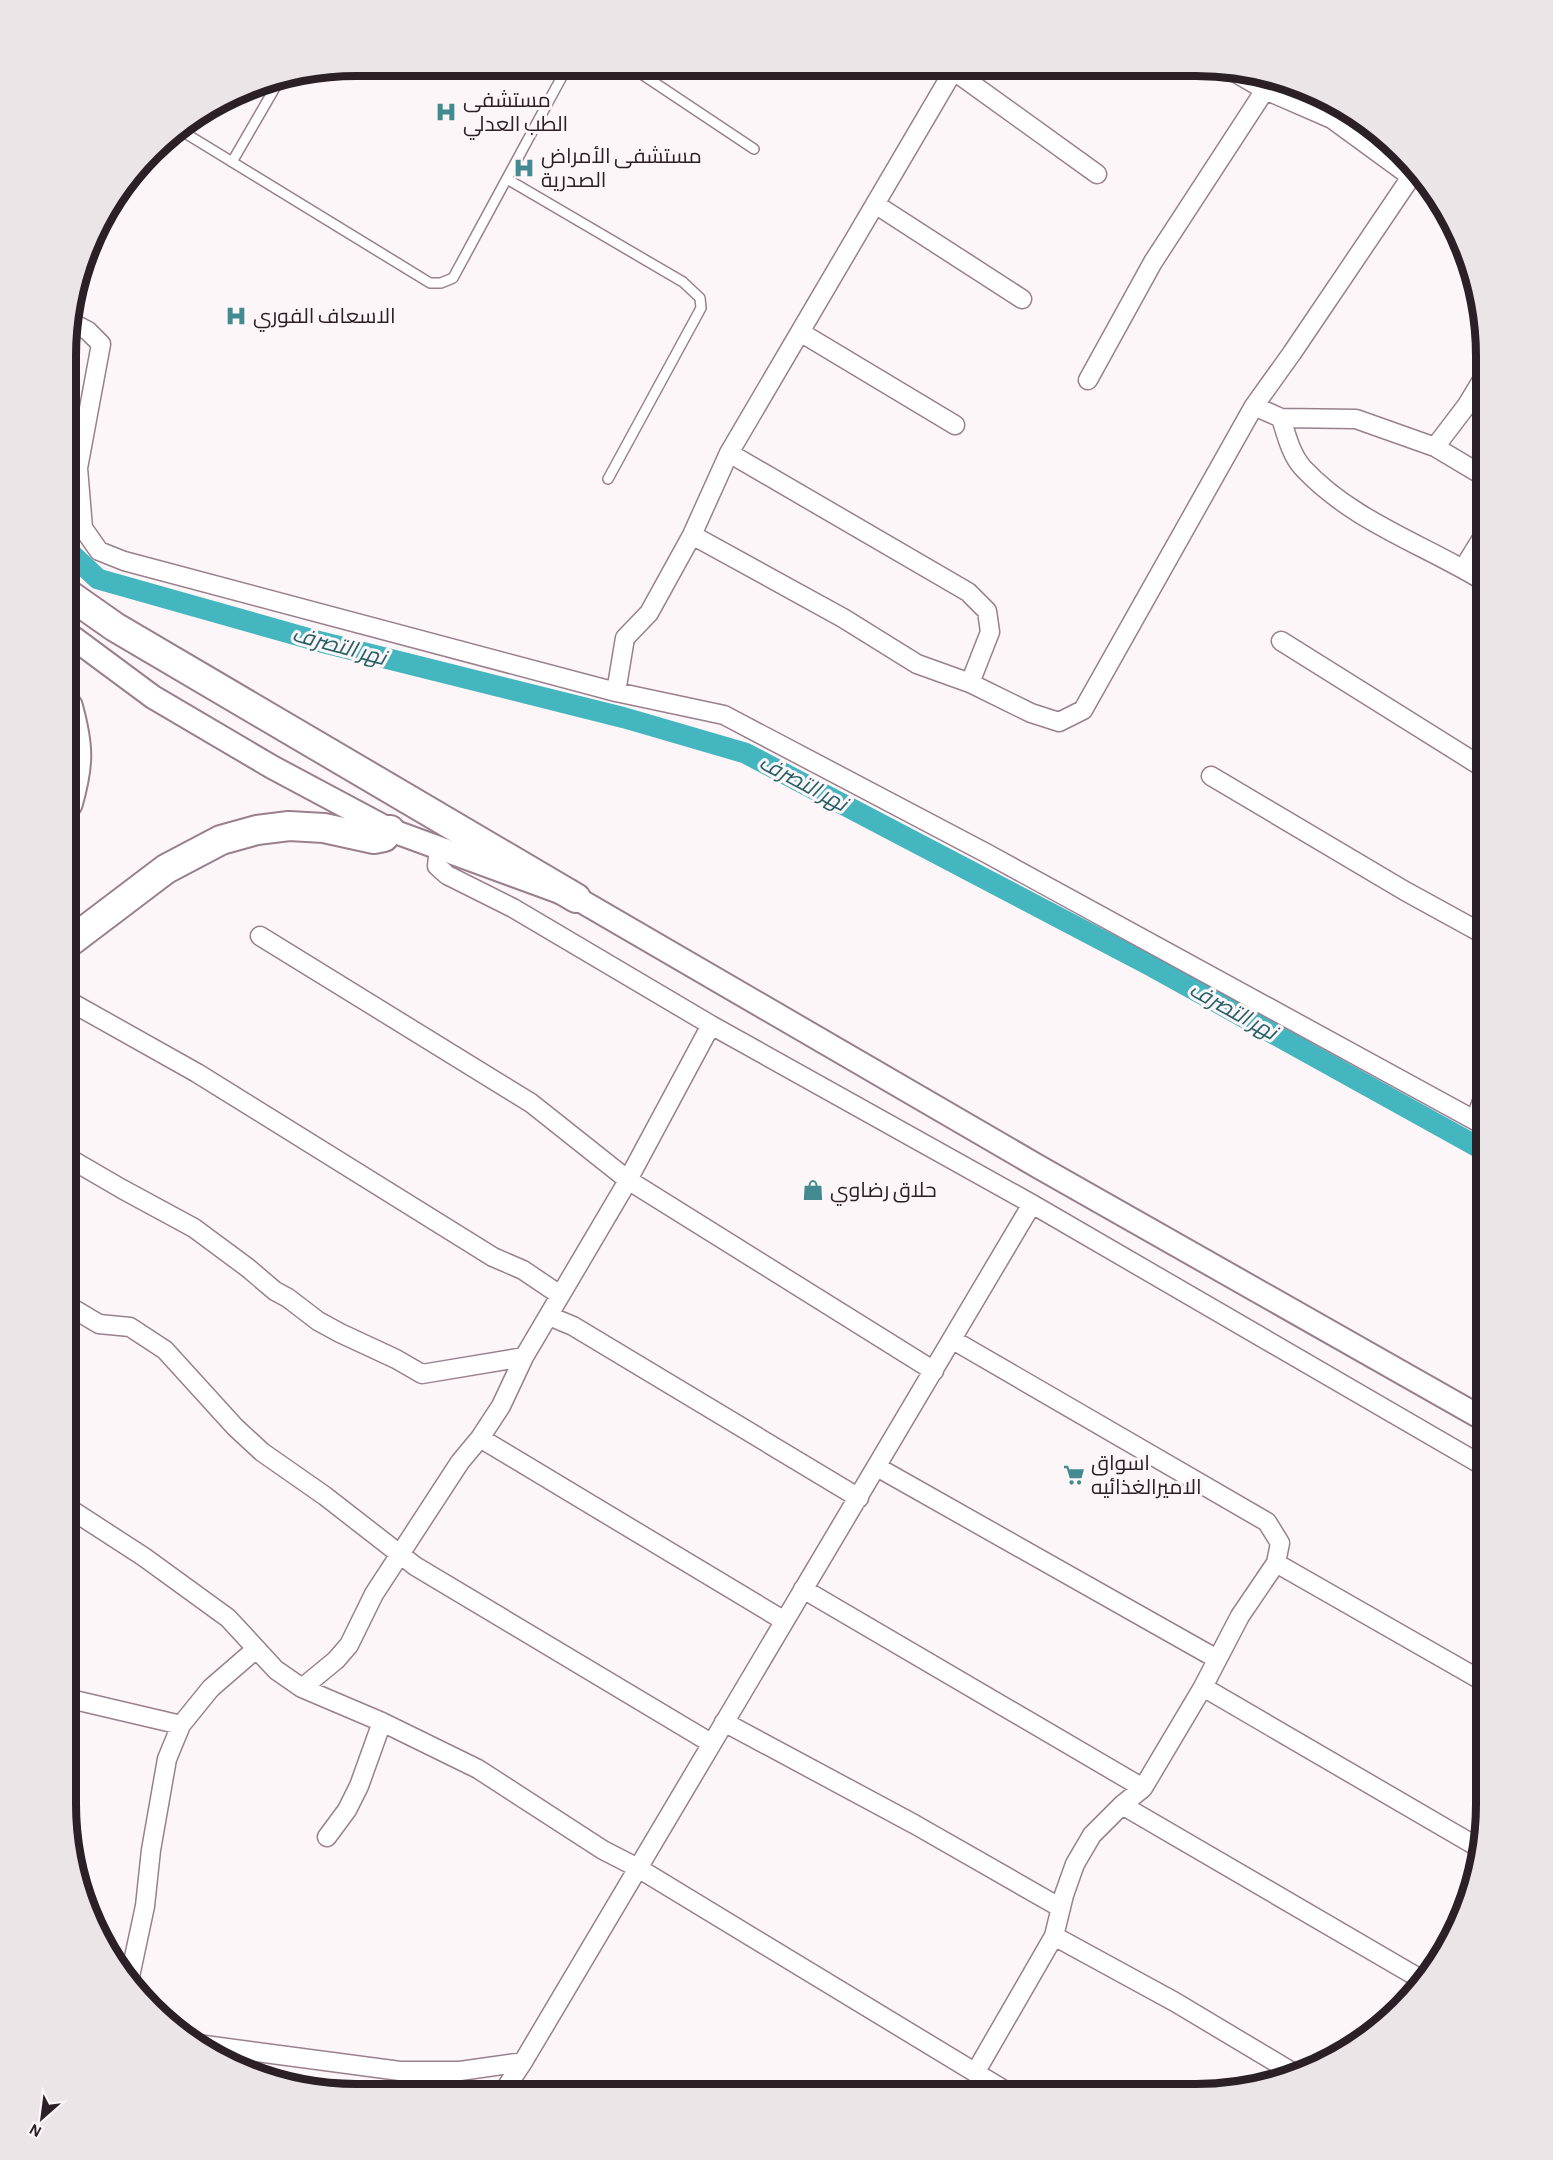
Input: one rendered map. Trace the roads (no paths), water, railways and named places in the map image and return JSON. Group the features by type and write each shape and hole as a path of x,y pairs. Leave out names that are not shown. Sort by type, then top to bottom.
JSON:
{"highway":[{"path":"76,600 115,627 576,898"},
{"path":"76,738 76,771"},
{"path":"76,940 166,869 221,840 256,830 289,826 324,828 374,839 384,837 390,830"}],"street":[{"path":"616,692 625,638 649,613 692,536 729,453 951,76"},
{"path":"964,76 1097,174"},
{"path":"1252,82 1332,119 1396,161"},
{"path":"1088,380 1152,262 1266,90"},
{"path":"692,536 843,618 917,664 970,683 1031,713 1059,722 1083,710 1254,406 1410,176"},
{"path":"875,204 1022,299"},
{"path":"78,326 88,331 101,344 78,468 83,528 99,551 124,561 616,692 724,715 986,853 1476,1121"},
{"path":"800,332 955,425"},
{"path":"1435,447 1476,390"},
{"path":"1254,406 1281,418 1356,420 1435,447 1476,471"},
{"path":"1281,418 1287,439 1302,467 1353,511 1476,577"},
{"path":"729,453 968,592 987,610 990,632 970,683"},
{"path":"1463,569 1476,548"},
{"path":"76,640 153,697 272,767 390,830 576,898 1049,1173 1476,1416"},
{"path":"1281,641 1476,763"},
{"path":"1210,776 1405,891 1476,930"},
{"path":"440,849 437,866 447,875 513,908 711,1025 1032,1204 1476,1462"},
{"path":"260,936 531,1103 628,1180 934,1371"},
{"path":"76,1005 197,1072 493,1257 523,1270 560,1295"},
{"path":"302,1688 336,1660 349,1645 374,1594 399,1554 460,1462 480,1438 501,1406 524,1357 628,1180 711,1025"},
{"path":"76,1162 122,1190 194,1228 275,1291 318,1321 422,1374 524,1357"},
{"path":"508,2084 1032,1204"},
{"path":"76,1310 99,1324 130,1327 165,1350 262,1452 325,1496 399,1554 711,1743"},
{"path":"549,1316 573,1326 859,1498"},
{"path":"953,1340 1267,1522 1280,1543 1276,1563 1240,1616 1203,1687 1143,1788 1122,1805 1092,1836 1075,1864 1054,1936 975,2073"},
{"path":"480,1438 783,1620"},
{"path":"877,1467 1217,1659"},
{"path":"76,1513 144,1557 228,1618 276,1670 302,1688 382,1722 478,1769 603,1850 638,1868 993,2084"},
{"path":"1276,1563 1476,1677"},
{"path":"803,1589 1143,1788"},
{"path":"131,1970 145,1906 151,1850 167,1759 181,1725 211,1688 256,1649"},
{"path":"1203,1687 1473,1844"},
{"path":"76,1700 181,1725"},
{"path":"327,1837 359,1786 382,1722"},
{"path":"724,1722 914,1824 1061,1908"},
{"path":"1122,1805 1417,1977"},
{"path":"1054,1936 1175,2002 1287,2069"},
{"path":"217,2047 400,2071 460,2071 523,2062"},
{"path":"430,2071 432,2084"}],"lane":[{"path":"186,134 430,283 441,283 453,278 562,76"},
{"path":"644,76 754,149"},
{"path":"232,162 274,89"},
{"path":"507,179 683,282 700,298 700,308 608,479"}],"waterway":[{"name":"نهر التصرف","path":"76,558 98,579 321,642 625,718 745,753 1153,967 1476,1146"}],"place":[{"name":"مستشفى الطب العدلي","path":"446,112"},
{"name":"مستشفى الأمراض الصدرية","path":"524,168"},
{"name":"الاسعاف الفوري","path":"236,316"},
{"name":"حلاق رضاوي","path":"813,1190"},
{"name":"اسواق الاميرالغذائيه","path":"1074,1475"}]}
